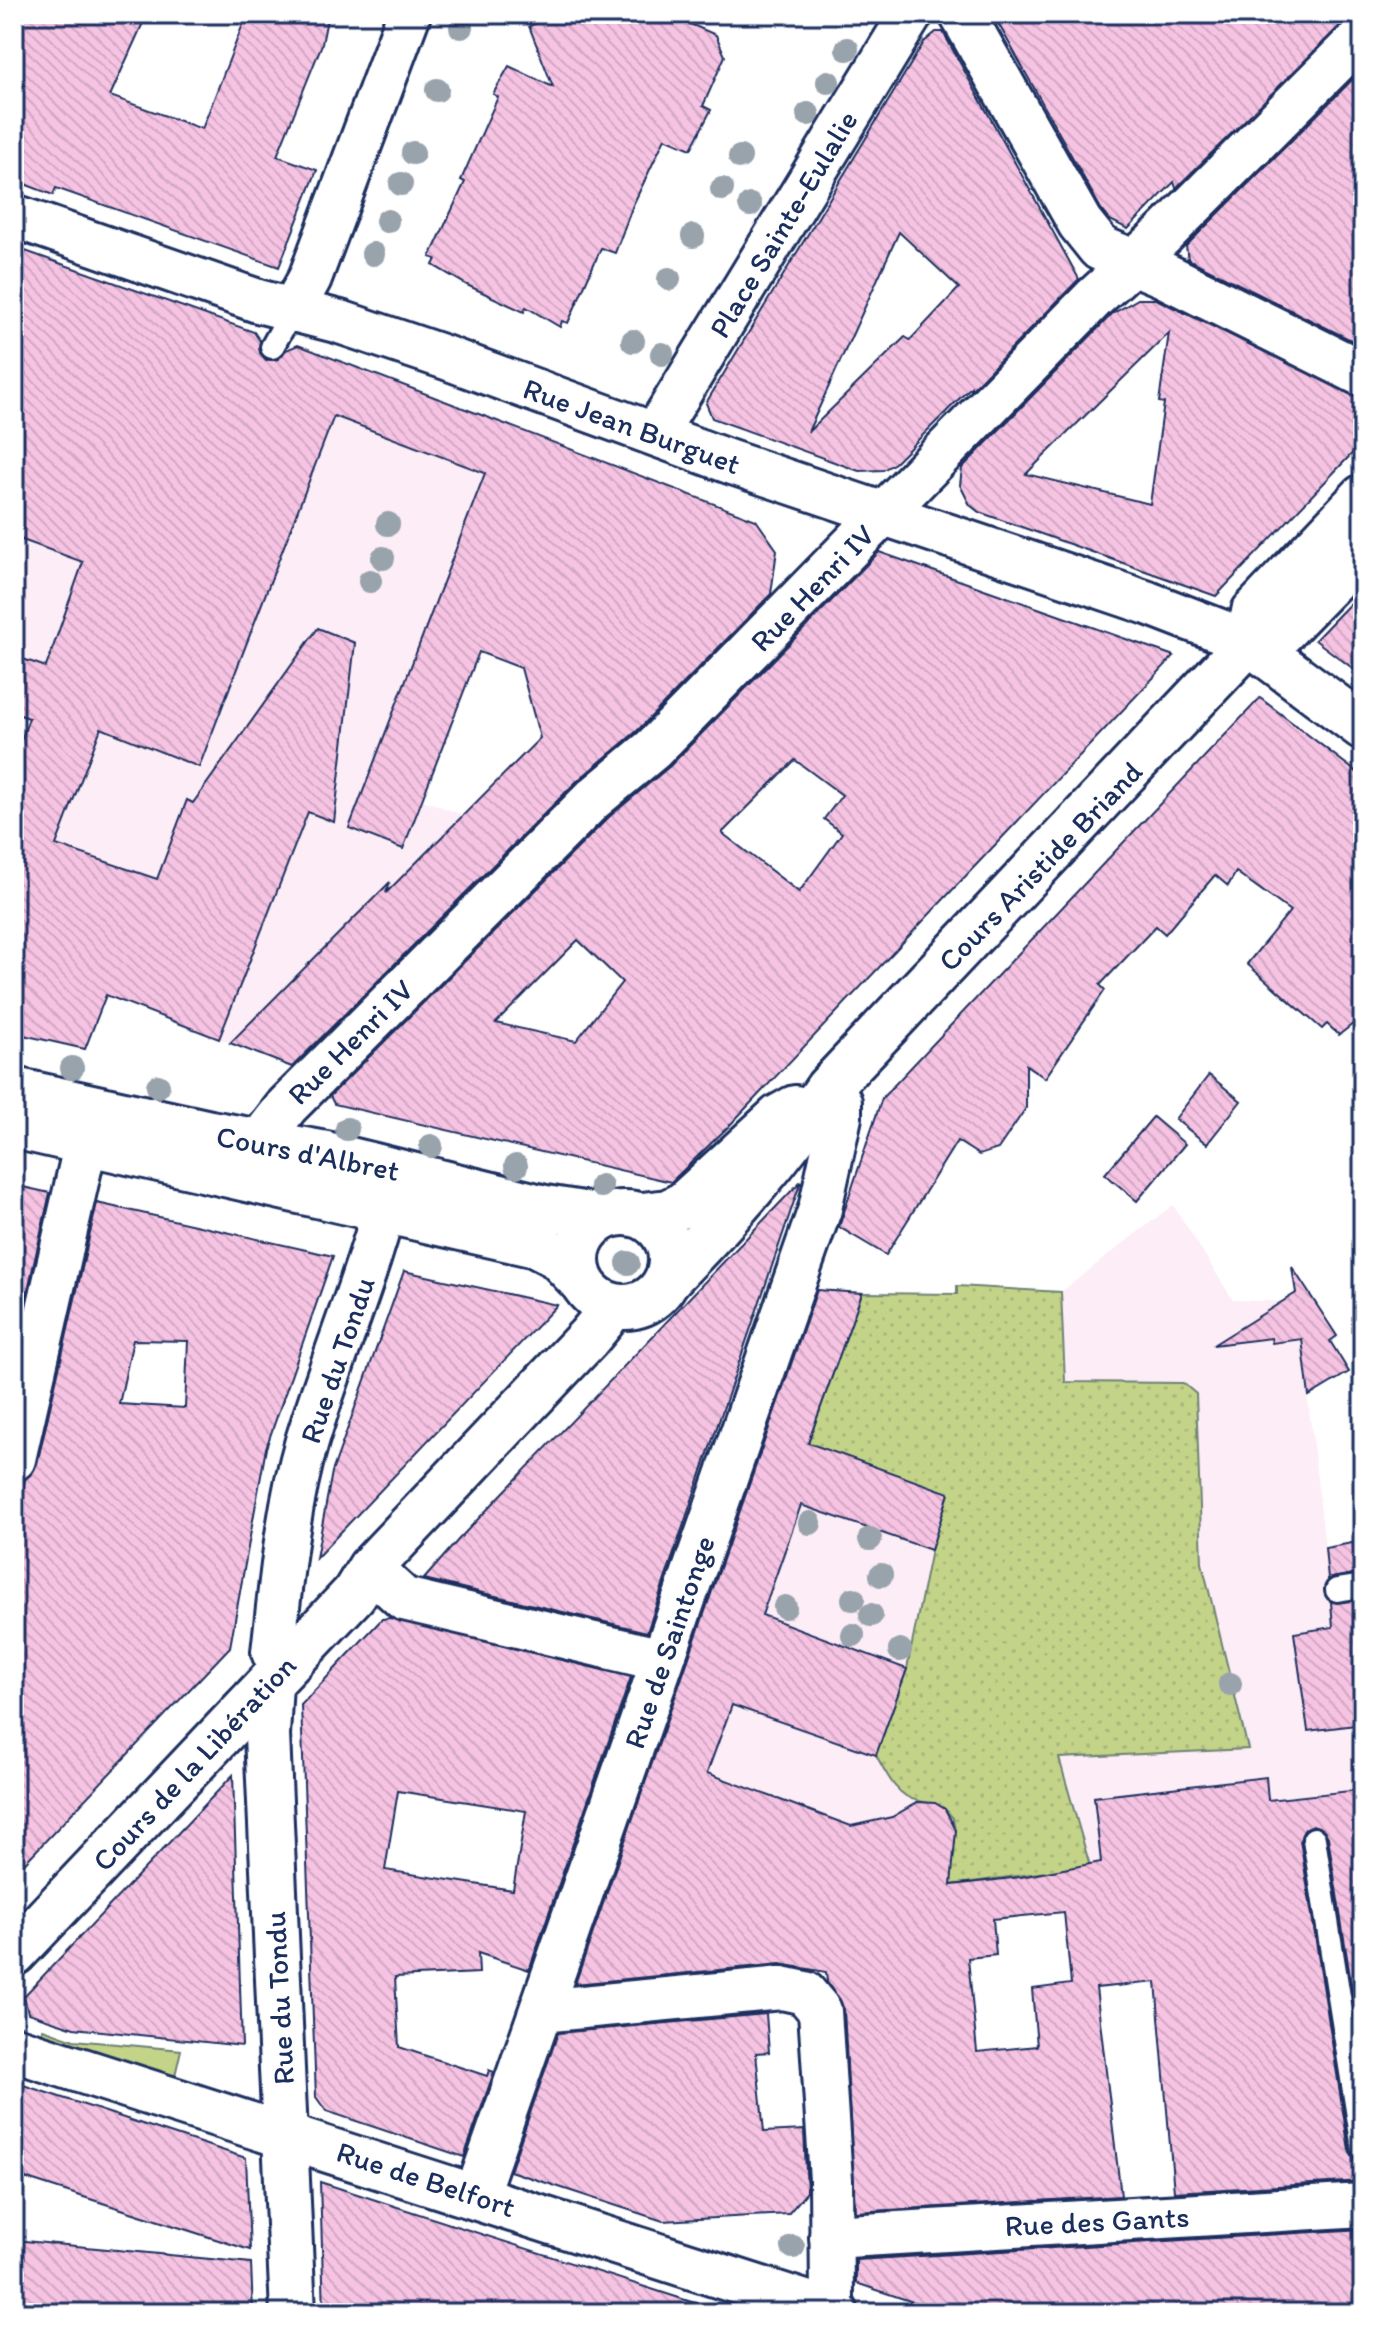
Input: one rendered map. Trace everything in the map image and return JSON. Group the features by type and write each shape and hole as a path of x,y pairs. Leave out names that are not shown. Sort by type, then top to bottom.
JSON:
{"street":[{"path":"292,311 310,278 409,14"},
{"name":"Place Sainte-Eulalie","path":"655,434 911,14"},
{"path":"962,14 1080,223 1100,248 1363,374"},
{"name":"Rue Henri IV","path":"267,1143 269,1129 287,1106 593,799 653,749 1132,262 1363,35"},
{"name":"Rue Jean Burguet","path":"14,216 292,311 369,332 1158,607 1249,642"},
{"name":"Cours Aristide Briand","path":"1249,642 1254,612 1363,497"},
{"name":"Cours Aristide Briand","path":"666,1281 756,1186 796,1136 828,1088 1249,642 1280,634 1363,549"},
{"path":"1249,642 1363,727"},
{"name":"Cours Aristide Briand","path":"622,1216 668,1212 684,1204 779,1117 828,1088"},
{"name":"Rue de Saintonge","path":"476,2196 820,1209 840,1117 840,1102 828,1088"},
{"name":"Cours d'Albret","path":"14,1090 394,1169 545,1208 622,1216"},
{"name":"Cours d'Albret","path":"14,1126 536,1245 557,1256 595,1292"},
{"path":"14,1459 86,1142"},
{"name":"Rue du Tondu","path":"293,2313 267,1735 272,1668 290,1513 307,1442 374,1250 394,1169"},
{"path":"622,1216 663,1232 671,1251 666,1281 647,1302 623,1308 595,1292 576,1261 579,1242 622,1216"},
{"name":"Cours de la Libération","path":"14,1922 272,1668 354,1594 370,1568 603,1320 595,1292"},
{"path":"370,1568 404,1599 662,1660"},
{"name":"Cours de la Libération","path":"14,1953 272,1668"},
{"path":"542,2008 551,2010 782,1988 805,1993 820,2011 831,2237 831,2312"},
{"name":"Rue de Belfort","path":"14,2049 831,2312"},
{"name":"Rue des Gants","path":"831,2237 1363,2205"}],"lane":[{"path":"272,347 292,311"},
{"path":"1337,1590 1363,1586"},
{"path":"1314,1839 1363,2148"}],"shaded area":[{"path":"14,247 254,332 261,342 251,341 165,563 292,356 284,351 298,345 559,443 423,800 463,815 546,732 531,672 521,668 580,509 566,502 584,454 756,520 777,550 772,586 296,1068 107,996 85,1049 26,1036 87,878 14,954"},
{"path":"1173,1205 1233,1300 1296,1302 1331,1599 1363,1821 1351,1834 936,1887 742,1888 594,1903 615,1741 427,1698 442,1630 638,1676 813,1290 957,1294 957,1286 1061,1292"}],"green space":[{"path":"957,1286 1061,1292 1065,1382 1183,1383 1196,1394 1202,1563 1248,1749 1059,1758 1090,1866 936,1887 955,1843 953,1818 938,1806 904,1795 893,1784 876,1755 907,1669 931,1550 949,1494 808,1443 862,1293 957,1294"},
{"path":"43,2029 74,2040 181,2050 174,2080 40,2037"}],"building":[{"path":"14,14 147,14 110,96 202,129 247,14 328,14 322,44 277,156 317,170 279,267 56,188 53,195 14,180"},
{"path":"547,14 667,14 716,35 725,56 703,106 711,110 691,149 665,138 633,205 615,253 601,248 568,323 562,321 560,327 526,307 524,312 467,285 433,265 436,259 430,257 465,182 461,180 498,97 493,94 509,66 553,87 529,26 544,20"},
{"path":"993,14 1353,14 1176,188 1174,182 1128,229 1110,220 1101,209"},
{"path":"936,32 943,32 1079,279 895,463 883,470 859,471 712,418 706,403 924,42","holes":["899,232 959,288 910,340 905,337 808,432"]},
{"path":"1363,69 1363,346 1188,259 1186,246"},
{"path":"14,247 254,332 260,341 260,353 266,360 278,359 286,350 298,345 756,520 777,550 771,594 637,731 576,782 292,1067 230,1043 390,882 386,893 540,738 521,668 479,652 403,849 349,828 485,473 334,416 199,767 101,728 56,845 157,879 187,800 193,803 318,628 355,643 334,822 308,812 219,1039 106,995 85,1049 14,1033 14,761 29,718 14,713 14,656 46,667 83,562 14,537"},
{"path":"1138,299 1156,299 1363,399 1363,442 1216,596 979,512 970,505 960,485 962,468 1112,314","holes":["1169,333 1159,402 1164,403 1150,504 1026,474"]},
{"path":"879,552 1174,656 728,1127 671,1182 334,1104 330,1096 609,817 670,766","holes":["795,760 842,795 824,819 842,833 799,892 722,833","578,940 622,982 576,1041 496,1023"]},
{"path":"1363,590 1363,676 1315,640"},
{"path":"1260,698 1363,777 1363,1016 1339,1035 1327,1024 1322,1029 1247,964 1290,911 1236,872 1228,886 1215,875 1165,934 1156,926 1100,985 1105,990 1045,1078 1026,1065 1026,1108 998,1149 979,1155 957,1141 886,1255 839,1227 882,1098"},
{"path":"1209,1075 1241,1101 1207,1144 1175,1119"},
{"path":"1153,1117 1185,1144 1137,1201 1105,1174"},
{"path":"801,1181 647,1632 424,1579 459,1539"},
{"path":"14,1185 50,1193 14,1351"},
{"path":"97,1203 333,1256 266,1448 230,1647 14,1874 14,1528 25,1479 37,1464","holes":["133,1340 188,1341 185,1408 119,1404"]},
{"path":"1292,1267 1337,1336 1330,1341 1349,1372 1309,1396 1302,1339 1272,1343 1271,1338 1213,1345 1296,1293"},
{"path":"404,1271 557,1305 316,1558 332,1472"},
{"path":"817,1290 862,1293 808,1443 949,1493 931,1550 801,1505 762,1615 907,1669 876,1755 732,1705 707,1773 851,1826 892,1817 918,1802 935,1803 945,1809 956,1830 951,1885 1021,1877 1101,1862 1094,1797 1266,1777 1268,1800 1359,1790 1363,1821 1363,2059 1328,1837 1324,1830 1313,1825 1305,1829 1300,1840 1349,2150 1353,2157 1363,2162 1363,2181 1174,2192 1156,1982 1096,1988 1121,2196 855,2212 844,2009 827,1982 826,1972 780,1964 575,1984","holes":["1064,1912 1071,1984 1032,1989 1037,2046 977,2052 968,1958 996,1955 993,1919"]},
{"path":"1363,1541 1363,1572 1328,1579 1325,1548"},
{"path":"1363,1600 1363,1724 1308,1731 1294,1633 1333,1627 1331,1602"},
{"path":"390,1618 631,1677 529,1970 478,1953 479,1973 395,1977 399,2047 487,2076 489,2070 494,2072 464,2157 326,2111 316,2097 301,1705 382,1619","holes":["398,1791 526,1811 513,1890 385,1870"]},
{"path":"233,1775 242,2046 74,2028 28,2013 24,1996"},
{"path":"766,2014 769,2052 756,2053 764,2132 804,2130 807,2192 788,2214 663,2221 510,2171 558,2033"},
{"path":"14,2082 246,2158 250,2250 21,2177 26,2156 14,2152"},
{"path":"320,2182 704,2306 703,2313 324,2313"},
{"path":"1363,2229 1363,2313 946,2313 856,2283 856,2260"},
{"path":"14,2240 251,2263 253,2313 14,2313"}]}
